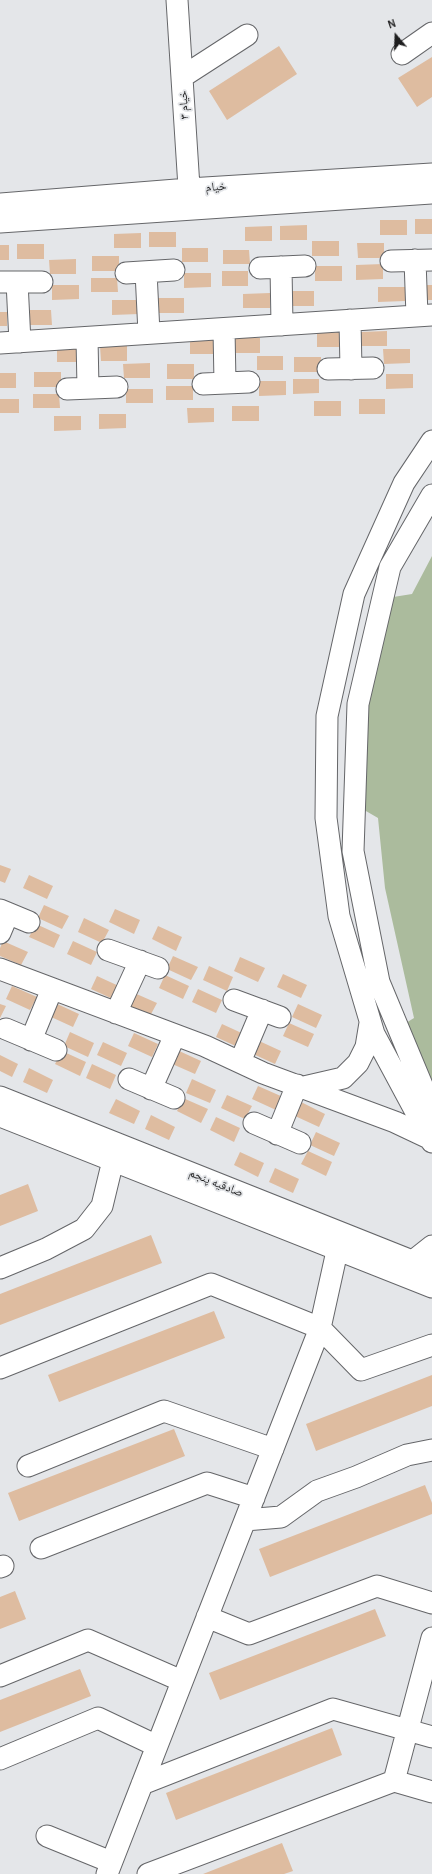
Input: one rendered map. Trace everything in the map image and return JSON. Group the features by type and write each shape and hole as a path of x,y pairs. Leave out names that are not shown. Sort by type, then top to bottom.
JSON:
{"street":[{"name":"خیام ۳","path":"177,0 190,210"},
{"path":"402,54 432,33"},
{"path":"182,77 247,35"},
{"name":"خیام","path":"0,204 189,189 432,174"},
{"name":"خیام","path":"0,222 432,192"},
{"path":"42,282 8,282 10,342 428,316 423,260 391,261"},
{"path":"260,268 305,266"},
{"path":"281,267 282,325"},
{"path":"149,334 136,273 174,270"},
{"path":"350,320 351,369"},
{"path":"224,329 225,383"},
{"path":"87,338 88,388"},
{"path":"328,369 373,368"},
{"path":"203,384 249,382"},
{"path":"67,389 117,387"},
{"path":"431,1140 374,1034 370,1022 339,916 326,818 327,716 354,594 404,483 432,441"},
{"path":"432,495 390,567 358,704 353,851 379,982 432,1109"},
{"path":"331,699 358,704"},
{"path":"0,933 4,912 29,922"},
{"path":"108,950 149,965 116,1013"},
{"path":"0,969 205,1046 240,1062 395,1122 431,1140"},
{"path":"31,1040 52,989"},
{"path":"234,1000 271,1014 240,1062"},
{"path":"301,1086 343,1078 358,1063 363,1052 370,1022"},
{"path":"6,1029 56,1050"},
{"path":"151,1089 175,1035"},
{"path":"129,1079 174,1098"},
{"path":"277,1134 301,1086"},
{"name":"صادقیه پنجم","path":"0,1097 114,1152"},
{"name":"صادقیه پنجم","path":"0,1116 114,1152 339,1241 432,1287"},
{"path":"254,1124 300,1143"},
{"path":"0,1268 46,1249 84,1229 102,1206 114,1152"},
{"path":"47,1836 109,1868 320,1328 339,1241"},
{"name":"صادقیه پنجم","path":"339,1241 423,1265"},
{"path":"423,1265 432,1246"},
{"path":"0,1368 211,1284 320,1328 361,1370 432,1345"},
{"path":"28,1466 164,1410 273,1449"},
{"path":"246,1520 281,1517 317,1491 356,1477 407,1455 432,1450"},
{"path":"42,1548 207,1484 254,1498"},
{"path":"207,1617 249,1634 377,1586 432,1603"},
{"path":"394,1781 432,1638"},
{"path":"0,1676 88,1640 182,1681"},
{"path":"142,1784 333,1709 432,1737"},
{"path":"0,1759 98,1718 157,1746"},
{"path":"148,1874 394,1781 432,1792"}],"green space":[{"path":"432,556 432,1096 401,1026 414,1018 385,888 378,818 359,807 357,760 387,598 412,594"}],"building":[{"path":"279,46 297,74 227,120 209,91"},
{"path":"432,57 432,97 417,107 398,78"},
{"path":"415,219 432,219 432,234 415,234"},
{"path":"380,220 407,220 407,235 380,235"},
{"path":"307,225 307,240 280,240 280,226"},
{"path":"272,226 272,241 245,241 245,227"},
{"path":"149,232 176,232 176,247 149,247"},
{"path":"141,233 141,248 114,248 114,234"},
{"path":"312,241 339,241 339,256 312,256"},
{"path":"357,243 384,243 384,258 358,258"},
{"path":"17,244 44,244 44,259 17,259"},
{"path":"0,245 9,245 9,260 0,260"},
{"path":"182,248 208,248 208,262 182,262"},
{"path":"223,250 249,250 250,264 223,264"},
{"path":"92,256 119,256 119,271 92,271"},
{"path":"76,259 76,274 50,274 49,260"},
{"path":"383,264 383,279 356,280 356,265"},
{"path":"315,266 342,266 342,281 315,281"},
{"path":"222,271 248,271 248,286 222,286"},
{"path":"184,273 211,273 211,287 184,288"},
{"path":"91,278 117,278 118,292 91,292"},
{"path":"52,285 79,285 79,299 52,300"},
{"path":"422,285 432,285 432,300 422,300"},
{"path":"378,287 405,287 405,301 378,302"},
{"path":"288,291 314,291 314,306 288,306"},
{"path":"270,293 270,308 243,308 243,294"},
{"path":"157,298 184,298 184,313 157,313"},
{"path":"112,300 139,300 139,314 112,315"},
{"path":"25,310 51,310 52,325 25,325"},
{"path":"0,312 7,312 7,326 0,326"},
{"path":"387,331 387,346 360,346 360,332"},
{"path":"343,332 344,347 317,347 317,333"},
{"path":"234,338 260,338 260,353 234,353"},
{"path":"190,339 217,339 217,354 190,354"},
{"path":"100,346 127,346 127,361 101,361"},
{"path":"57,347 84,347 84,362 57,362"},
{"path":"383,349 410,349 410,363 384,364"},
{"path":"257,356 283,356 283,370 257,370"},
{"path":"294,357 321,357 321,372 294,372"},
{"path":"150,363 150,378 124,378 123,364"},
{"path":"167,364 194,364 194,379 167,379"},
{"path":"34,372 61,372 61,387 34,387"},
{"path":"0,373 16,373 16,388 0,388"},
{"path":"386,374 413,374 413,388 386,389"},
{"path":"293,379 319,379 319,393 293,394"},
{"path":"259,381 286,381 286,395 259,396"},
{"path":"166,386 193,386 193,400 166,400"},
{"path":"126,389 153,389 153,403 126,403"},
{"path":"33,394 59,394 60,408 33,408"},
{"path":"0,399 19,399 19,413 0,413"},
{"path":"359,399 385,399 385,414 359,414"},
{"path":"314,401 341,401 341,416 314,416"},
{"path":"232,406 259,406 259,421 232,421"},
{"path":"187,408 214,408 214,422 188,423"},
{"path":"99,414 126,414 126,428 99,429"},
{"path":"54,416 81,416 81,430 54,431"},
{"path":"0,865 11,869 5,883 0,881"},
{"path":"29,875 53,886 47,899 23,888"},
{"path":"44,905 69,916 62,929 38,918"},
{"path":"115,909 140,920 134,934 109,922"},
{"path":"84,918 109,930 102,943 78,932"},
{"path":"36,924 60,935 54,948 29,937"},
{"path":"158,926 182,937 176,951 152,939"},
{"path":"3,941 28,952 21,965 0,956 0,948"},
{"path":"73,941 97,952 91,965 67,954"},
{"path":"173,956 198,967 191,980 167,969"},
{"path":"240,957 265,968 258,982 234,971"},
{"path":"209,966 233,977 227,991 203,980"},
{"path":"283,974 307,985 301,998 277,987"},
{"path":"165,975 189,986 183,999 159,988"},
{"path":"97,976 121,987 115,1000 91,989"},
{"path":"12,986 37,997 30,1010 6,999"},
{"path":"198,989 222,1000 216,1013 192,1002"},
{"path":"132,992 157,1003 150,1016 126,1005"},
{"path":"55,1003 79,1014 73,1027 49,1016"},
{"path":"0,1004 6,1006 0,1018"},
{"path":"298,1004 322,1015 316,1028 292,1017"},
{"path":"289,1023 314,1034 308,1047 283,1036"},
{"path":"222,1024 246,1035 240,1048 216,1037"},
{"path":"70,1032 94,1043 88,1057 64,1046"},
{"path":"134,1033 158,1044 152,1057 128,1046"},
{"path":"257,1040 281,1051 275,1064 251,1053"},
{"path":"103,1042 127,1053 121,1066 97,1055"},
{"path":"177,1050 201,1061 195,1074 170,1063"},
{"path":"62,1051 86,1062 80,1076 55,1064"},
{"path":"0,1055 18,1064 12,1077 0,1071"},
{"path":"92,1064 116,1075 110,1089 86,1078"},
{"path":"29,1068 53,1080 47,1093 23,1082"},
{"path":"192,1079 216,1090 210,1103 186,1093"},
{"path":"258,1086 283,1097 276,1110 252,1099"},
{"path":"227,1095 252,1106 245,1119 221,1108"},
{"path":"183,1098 208,1109 201,1123 177,1111"},
{"path":"116,1099 140,1111 134,1124 109,1113"},
{"path":"301,1102 325,1114 319,1127 295,1116"},
{"path":"151,1115 175,1127 169,1140 145,1129"},
{"path":"216,1117 240,1128 234,1142 210,1130"},
{"path":"316,1132 340,1143 334,1156 310,1145"},
{"path":"308,1151 332,1162 326,1176 301,1164"},
{"path":"240,1152 264,1163 258,1177 234,1165"},
{"path":"275,1168 299,1179 293,1193 269,1182"},
{"path":"28,1184 38,1211 0,1226 0,1195"},
{"path":"151,1235 162,1263 0,1325 0,1294"},
{"path":"214,1311 225,1338 59,1402 48,1375"},
{"path":"432,1375 432,1406 316,1451 306,1424"},
{"path":"174,1429 185,1456 19,1521 8,1493"},
{"path":"425,1485 432,1503 432,1514 270,1577 259,1549"},
{"path":"15,1591 26,1619 0,1629 0,1597"},
{"path":"375,1609 386,1636 220,1700 209,1673"},
{"path":"80,1669 91,1696 0,1732 0,1700"},
{"path":"332,1728 342,1755 176,1820 166,1793"},
{"path":"282,1843 293,1871 284,1874 203,1874"}]}
